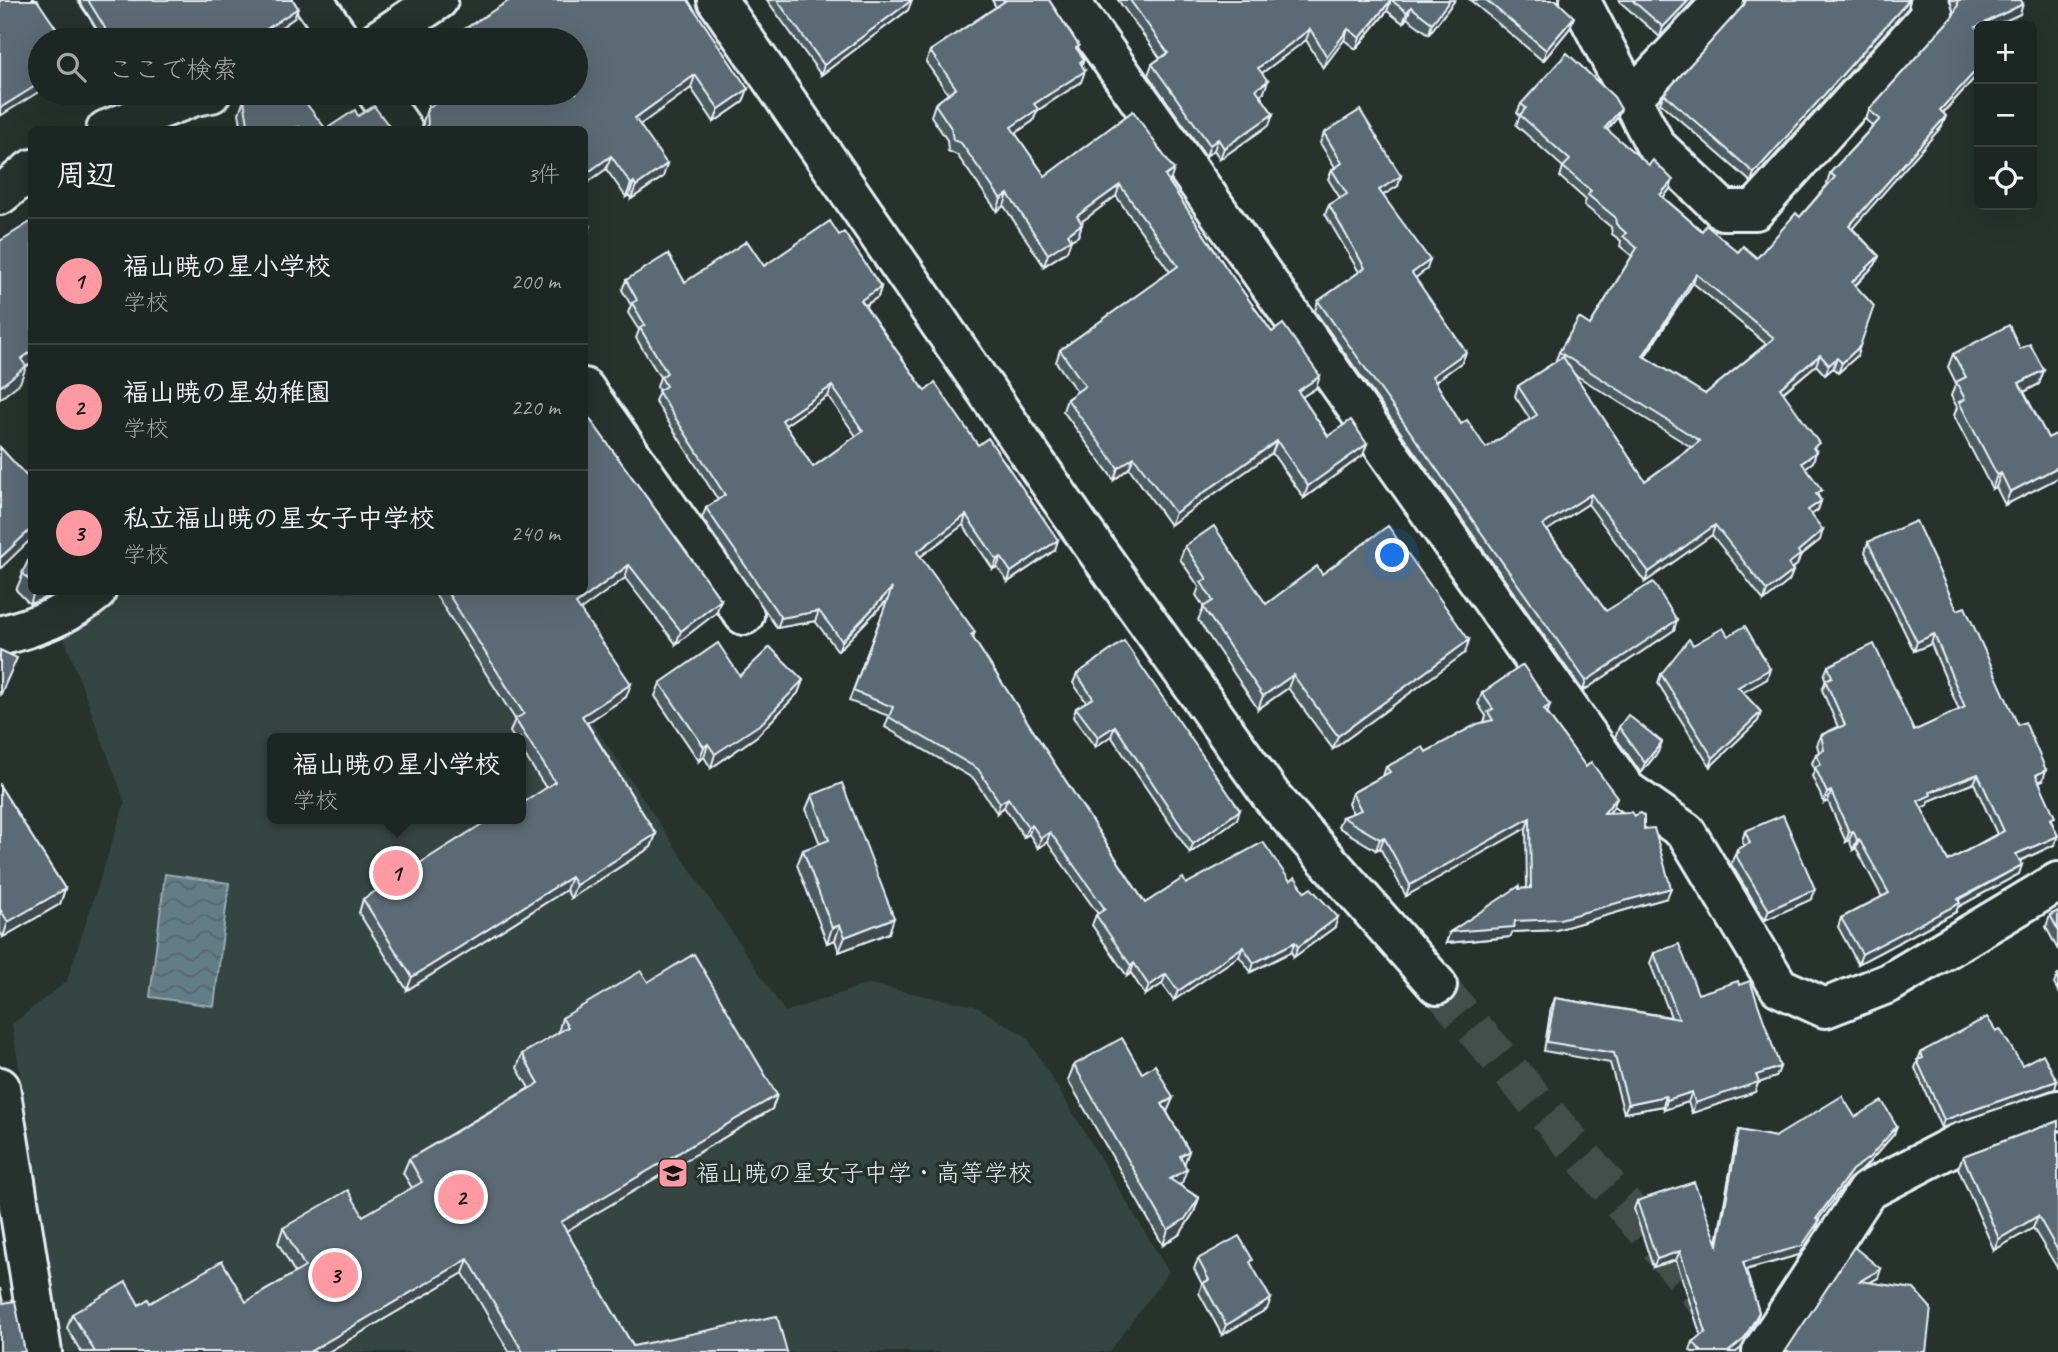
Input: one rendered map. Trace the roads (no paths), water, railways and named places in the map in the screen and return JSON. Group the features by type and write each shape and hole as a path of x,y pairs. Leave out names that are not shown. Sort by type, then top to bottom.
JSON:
{"street":[{"path":"53,0 72,28"},
{"path":"313,0 333,28"},
{"path":"396,28 438,0"},
{"path":"717,0 1078,524 1272,797 1437,985"},
{"path":"1069,0 1626,790 1686,832 1779,987 1825,1008 1889,983 2058,883"},
{"path":"1580,0 1656,146 1723,210 1755,210 1933,12 1928,0"},
{"path":"1631,99 1724,0"},
{"path":"116,114 157,105"},
{"path":"385,105 400,126"},
{"path":"0,195 28,172"},
{"path":"588,394 744,615"},
{"path":"0,636 35,626 83,603 92,595"},
{"path":"0,1087 14,1268 42,1352"},
{"path":"1762,1352 1867,1191 1963,1141 2058,1110"}],"water":[{"path":"165,874 229,883 214,1006 150,997"}],"tunnel":[{"path":"1437,985 1749,1352"}],"place":[{"name":"福山暁の星小学校","path":"396,873"},
{"name":"福山暁の星女子中学・高等学校","path":"673,1173"},
{"name":"福山暁の星幼稚園","path":"461,1197"},
{"name":"私立福山暁の星女子中学校","path":"335,1275"}]}
